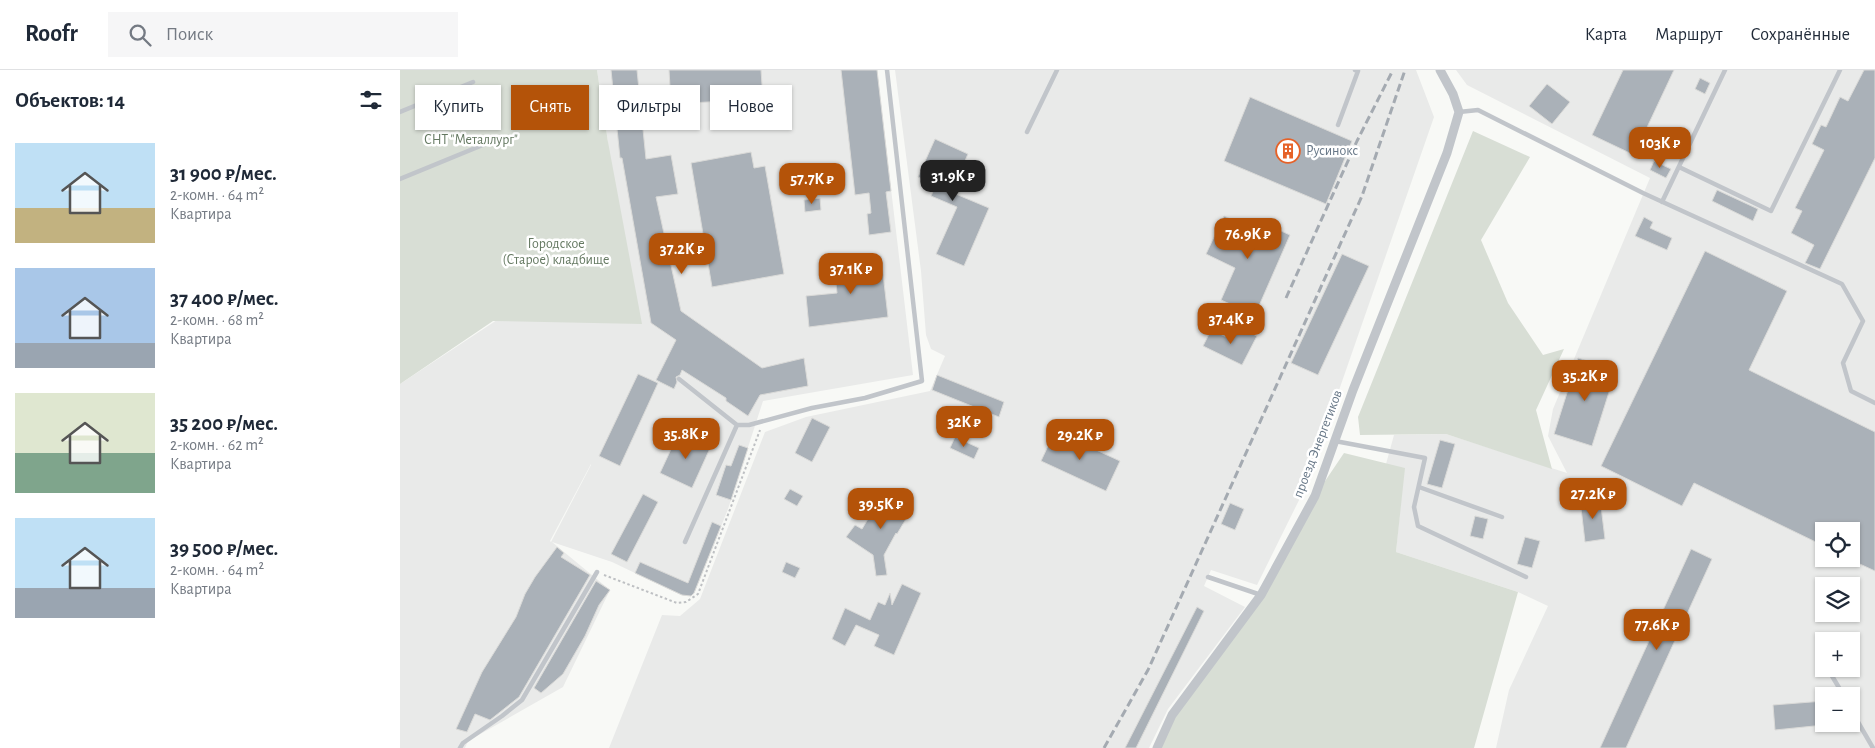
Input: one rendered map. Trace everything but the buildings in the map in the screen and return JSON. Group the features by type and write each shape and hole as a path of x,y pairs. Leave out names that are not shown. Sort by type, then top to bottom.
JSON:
{"street":[{"path":"1440,70 1453,94 1459,112"},
{"name":"проезд Энергетиков","path":"1157,748 1172,715 1261,595 1315,496 1353,390 1447,153 1459,112"}],"lane":[{"path":"678,379 737,425 865,398 922,382 887,70"},
{"path":"1027,132 1057,70"},
{"path":"1338,125 1358,71 1355,70"},
{"path":"1662,202 1725,70"},
{"path":"1679,167 1771,211 1840,70"},
{"path":"400,112 473,82"},
{"path":"1459,112 1478,110 1662,202 1842,284 1863,321 1843,363 1851,391 1875,403"},
{"path":"400,179 490,142"},
{"path":"685,542 737,425"},
{"path":"1335,440 1425,458 1414,507 1418,526 1526,576"},
{"path":"1418,487 1502,517"},
{"path":"460,748 462,743 522,700 597,572"},
{"path":"1208,577 1261,595"},
{"path":"1860,726 1873,748"}],"path":[{"path":"597,572 676,603 686,602 698,594 764,420"}],"shaded area":[{"path":"597,70 877,70 913,375 763,401 728,509 694,594 691,596 681,595 612,562 552,542 610,590 563,687 468,741 465,748 400,748 400,384 497,320 608,142 606,130 700,130 700,85 599,85","holes":["591,464 591,465 550,541"]},
{"path":"895,70 1416,70 1434,117 1305,488 1257,585 1211,570 1204,586 1245,607 1168,709 1149,748 609,748 662,615 680,616 700,599 765,432 806,417 930,391 945,356 931,349 926,335 921,271"},
{"path":"1456,70 1875,70 1875,748 1496,748 1509,690 1548,606 1518,592 1396,552 1404,469 1386,464 1394,435 1446,434 1567,473 1548,436 1553,409 1650,178 1467,85"}],"green space":[{"name":"Городское (Старое) кладбище","path":"400,70 597,70 599,85 599,130 606,130 642,324 493,321 400,384"},
{"path":"1473,131 1530,157 1481,240 1508,303 1543,355 1564,349 1536,410 1552,469 1446,434 1360,435 1358,417"},
{"path":"1344,453 1405,468 1396,552 1518,592 1474,748 1157,748 1172,715 1261,595 1315,496"}],"railway":[{"path":"1286,298 1357,141 1393,70"},
{"path":"1104,748 1148,670 1362,196 1405,70"}],"place":[{"name":"Русинокс","path":"1288,151"}],"park label":[{"name":"СНТ \"Металлург\"","path":"471,140"}]}
